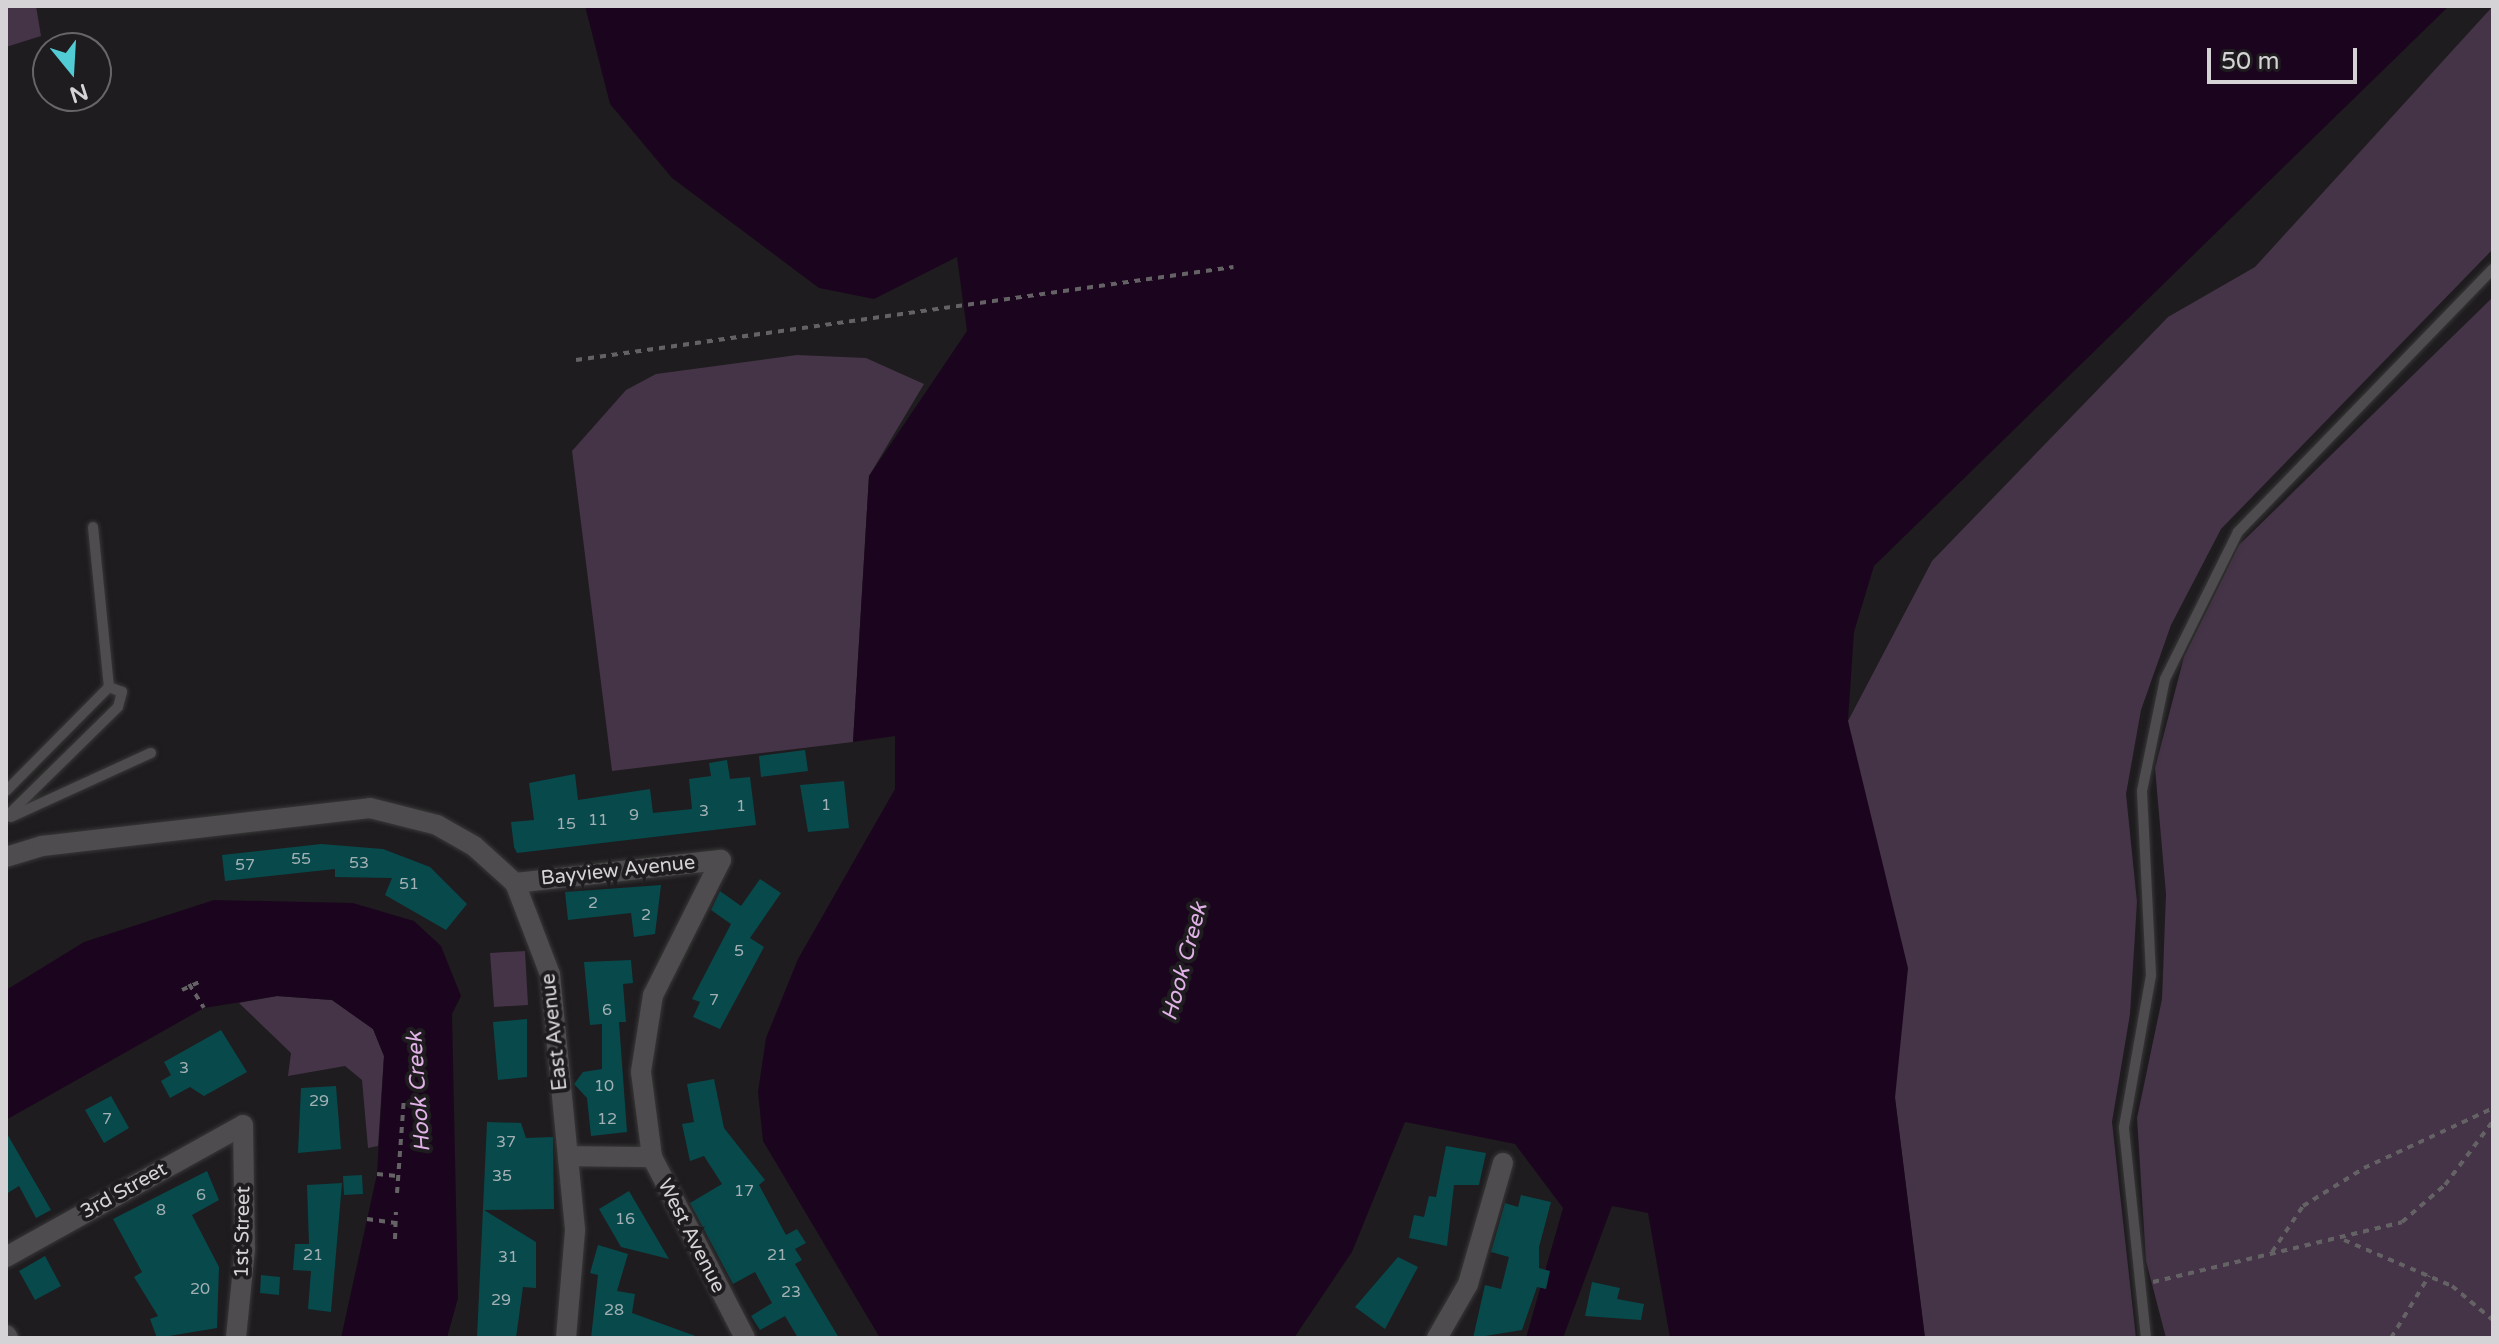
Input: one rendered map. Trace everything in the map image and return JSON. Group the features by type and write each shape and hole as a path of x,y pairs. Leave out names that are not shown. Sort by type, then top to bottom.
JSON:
{"street":[{"path":"6,857 42,846 370,808 437,825 515,883"},
{"name":"Bayview Avenue","path":"515,883 721,860"},
{"name":"West Avenue","path":"721,860 653,995 641,1072 652,1157 745,1338"},
{"name":"East Avenue","path":"515,883 550,974 575,1231 566,1338"},
{"name":"3rd Street","path":"6,1257 243,1125"},
{"name":"1st Street","path":"236,1338 245,1249 243,1125"},
{"path":"568,1156 652,1157"},
{"path":"1437,1338 1468,1284 1503,1163"}],"lane":[{"path":"2146,1338 2137,1285 2124,1127 2151,975 2142,791 2165,679 2238,532 2493,269"},
{"path":"93,527 109,687"},
{"path":"6,791 109,687"},
{"path":"6,819 118,707 122,692 109,687"},
{"path":"6,819 151,753"}],"path":[{"path":"576,360 1233,267"},
{"path":"182,990 189,984 199,982"},
{"path":"189,984 204,1008"},
{"path":"397,1193 404,1097"},
{"path":"2272,1253 2303,1206 2364,1168 2493,1108"},
{"path":"2137,1285 2342,1239 2402,1222 2445,1185 2493,1121"},
{"path":"377,1174 397,1176"},
{"path":"395,1239 396,1212"},
{"path":"367,1219 396,1223"},
{"path":"2342,1239 2429,1276 2493,1320"},
{"path":"2391,1338 2429,1276"}],"shaded area":[{"path":"6,6 36,6 40,32 32,32 32,39 6,47"},
{"path":"2493,6 2493,249 2221,529 2171,625 2141,710 2126,794 2137,902 2130,1014 2112,1122 2136,1338 1925,1338 1848,721 1932,561 2168,317 2255,267"},
{"path":"2493,297 2493,1338 2166,1338 2146,1261 2137,1118 2162,999 2166,894 2155,768 2184,657 2239,545"},
{"path":"797,355 866,358 924,384 869,476 853,742 612,771 572,451 626,390 656,374"},
{"path":"525,951 528,1005 494,1007 490,953"},
{"path":"277,996 332,1000 373,1029 384,1056 378,1146 368,1148 362,1080 345,1066 288,1076 291,1053 239,1003"}],"water":[{"name":"Hook Creek","path":"585,6 2449,6 1874,566 1854,632 1848,721 1908,968 1895,1098 1925,1338 1670,1338 1648,1213 1612,1206 1563,1338 1526,1338 1563,1208 1515,1144 1405,1122 1352,1252 1294,1338 880,1338 763,1141 758,1092 766,1038 798,959 895,789 895,736 853,742 869,476 967,331 957,257 874,299 819,288 672,178 610,104"},
{"name":"Hook Creek","path":"214,900 353,903 414,921 441,946 461,996 452,1014 458,1298 447,1338 341,1338 377,1174 384,1056 373,1029 332,1000 277,996 204,1008 6,1120 6,990 84,942"}],"building":[{"path":"805,750 808,771 761,777 759,756"},
{"path":"727,760 730,779 750,777 756,825 517,853 514,847 511,822 534,820 529,783 575,774 578,800 650,789 653,813 692,809 689,779 711,776 709,763"},
{"path":"844,781 849,828 808,832 800,785"},
{"path":"321,844 383,849 430,867 467,904 446,930 385,895 392,878 335,877 335,869 225,881 222,855"},
{"path":"760,879 781,893 750,938 764,947 720,1029 693,1017 700,1002 692,999 731,924 711,910 720,891 741,906"},
{"path":"661,885 655,934 634,937 631,913 568,920 565,892"},
{"path":"631,960 633,983 623,984 626,1022 619,1022 627,1132 591,1136 587,1098 574,1084 583,1072 602,1069 602,1024 590,1025 584,962"},
{"path":"527,1019 527,1077 498,1080 493,1022"},
{"path":"221,1030 247,1072 204,1096 190,1087 170,1098 161,1081 171,1075 164,1062"},
{"path":"714,1079 724,1128 765,1180 759,1185 786,1235 797,1229 806,1243 795,1249 802,1260 795,1264 839,1338 798,1338 785,1316 760,1330 751,1316 772,1303 755,1272 733,1284 690,1203 722,1184 704,1156 690,1161 682,1124 694,1122 687,1084"},
{"path":"336,1086 341,1149 298,1153 301,1088"},
{"path":"111,1096 129,1128 104,1143 85,1110"},
{"path":"487,1122 521,1123 526,1138 553,1137 554,1209 484,1210 536,1242 536,1288 523,1287 516,1338 477,1338"},
{"path":"6,1132 51,1210 36,1218 19,1186 6,1194"},
{"path":"1446,1146 1486,1153 1479,1185 1454,1185 1447,1246 1409,1238 1414,1215 1424,1217 1429,1196 1436,1197"},
{"path":"207,1171 219,1200 192,1215 219,1267 217,1328 157,1338 150,1319 158,1316 134,1277 142,1272 113,1219"},
{"path":"362,1175 363,1194 344,1195 343,1176"},
{"path":"342,1183 331,1312 308,1309 311,1271 293,1270 295,1244 309,1244 307,1185"},
{"path":"629,1191 669,1259 621,1247 599,1209"},
{"path":"1521,1195 1551,1202 1539,1247 1539,1268 1550,1271 1546,1289 1537,1287 1522,1330 1473,1338 1485,1285 1501,1289 1509,1257 1491,1252 1505,1203 1518,1207"},
{"path":"598,1245 628,1254 617,1291 635,1294 632,1313 701,1338 591,1338 598,1275 590,1273"},
{"path":"45,1256 61,1286 35,1300 19,1271"},
{"path":"1398,1257 1418,1267 1385,1329 1355,1307"},
{"path":"261,1275 280,1277 279,1295 260,1293"},
{"path":"1592,1282 1620,1288 1617,1299 1644,1304 1641,1320 1585,1316"}]}
